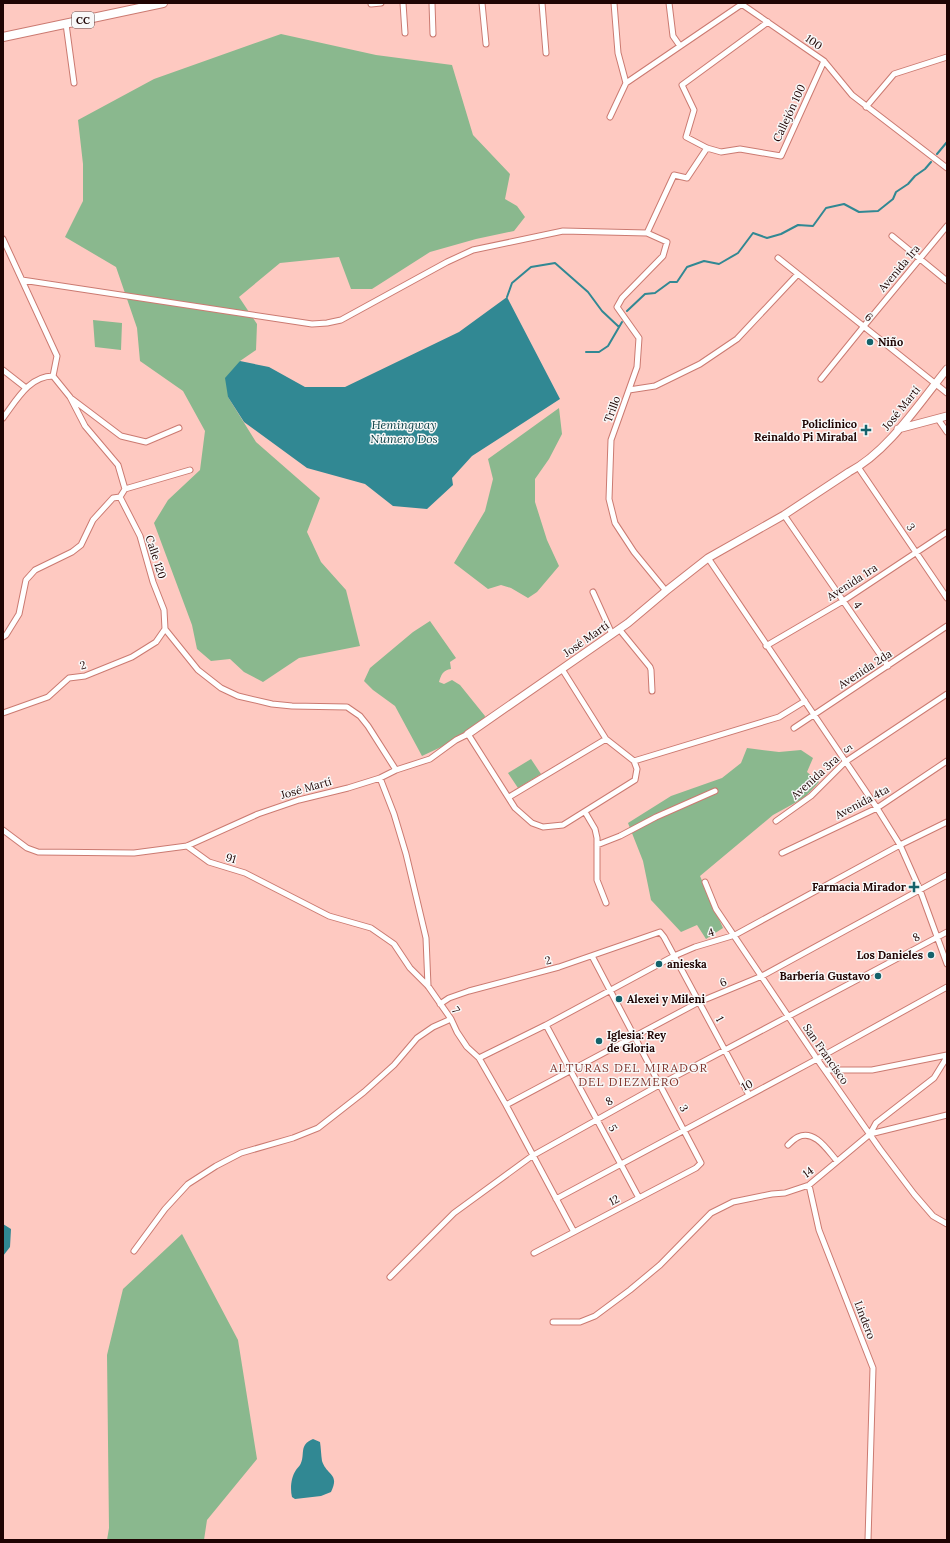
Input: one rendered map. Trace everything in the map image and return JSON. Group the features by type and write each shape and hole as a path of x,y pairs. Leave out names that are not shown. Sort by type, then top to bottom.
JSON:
{"main road":[{"name":"CC","path":"3,38 163,3"}],"street":[{"path":"371,4 380,3"},
{"path":"403,3 405,33"},
{"path":"432,3 432,34"},
{"path":"482,3 486,44"},
{"path":"542,3 546,53"},
{"path":"614,3 618,53 626,83"},
{"path":"670,3 673,36 680,46"},
{"path":"610,117 626,83 741,4"},
{"name":"100","path":"741,4 824,61 852,95 866,107"},
{"path":"22,280 312,324 327,323 342,320 447,262 473,250 563,230 647,233 674,175 687,178 707,148 686,137 694,110 682,85 768,22"},
{"path":"66,24 74,83"},
{"path":"947,57 894,74 866,107 947,168"},
{"name":"Callejón 100","path":"707,148 721,152 740,149 781,156 824,61"},
{"name":"Avenida 1ra","path":"821,379 947,226"},
{"name":"Trillo","path":"647,233 667,242 662,256 622,298 617,307 638,338 637,366 611,440 609,499 615,522 634,552 666,590"},
{"path":"892,236 947,282"},
{"path":"3,239 57,356 53,376"},
{"name":"6","path":"778,258 947,393"},
{"path":"629,390 655,386 700,364 737,339 798,274"},
{"name":"José Martí","path":"187,846 265,812 300,800 380,778 396,770 430,759 619,629 708,558 784,515 858,467 879,450 898,430 947,369"},
{"path":"3,370 26,388"},
{"path":"3,418 26,388 35,380 53,376"},
{"path":"53,376 70,397 85,426 118,465 125,489"},
{"path":"70,397 121,436 146,442 179,428"},
{"path":"898,430 947,416"},
{"path":"938,419 947,432"},
{"name":"3","path":"858,467 947,598"},
{"path":"3,637 6,635 19,614 26,580 35,570 72,552 81,545 93,520 113,498 120,497 125,489 190,470"},
{"name":"Calle 120","path":"120,497 140,536 153,582 164,610 166,629"},
{"name":"4","path":"784,515 888,666"},
{"name":"Avenida 1ra","path":"766,646 843,601 947,532"},
{"name":"5","path":"708,558 766,646 877,808 900,845 920,890 936,938 947,964"},
{"path":"593,592 612,634"},
{"name":"Avenida 2da","path":"794,728 947,626"},
{"path":"166,629 198,670 221,688 238,696 272,704 346,707 360,716 368,726 396,770"},
{"name":"2","path":"3,713 48,697 69,678 84,676 132,658 156,642 166,629"},
{"path":"619,629 650,666 652,690"},
{"path":"468,734 515,808 532,824 543,827 563,825 635,780 637,769 634,761 606,739 562,669"},
{"name":"Avenida 3ra","path":"776,821 811,796 845,762 947,694"},
{"path":"634,761 779,717 805,701"},
{"path":"509,797 606,739"},
{"name":"Avenida 4ta","path":"782,853 877,808 947,760"},
{"path":"380,778 394,814 406,854 426,938 428,986"},
{"path":"597,845 620,836 656,817 715,791"},
{"path":"585,812 595,829 597,838 597,880 606,903"},
{"name":"4","path":"479,1058 546,1025 674,956 695,947 735,935 900,845 947,822"},
{"path":"3,830 27,848 38,852 134,853 187,846"},
{"name":"91","path":"187,846 208,862 245,873 329,916 371,928 394,944 410,968 428,986"},
{"name":"6","path":"506,1105 699,1002 762,976 947,875"},
{"name":"San Francisco","path":"705,882 716,909 735,935 817,1060 870,1134 932,1216 947,1224"},
{"name":"2","path":"440,1004 449,998 469,990 559,967 660,932"},
{"name":"1","path":"660,932 749,1095"},
{"name":"8","path":"390,1277 454,1214 532,1156 661,1084 947,932"},
{"name":"3","path":"592,956 661,1084 701,1163"},
{"name":"7","path":"428,986 451,1019 457,1032 467,1047 479,1058 574,1232"},
{"name":"10","path":"556,1199 817,1060 947,987"},
{"path":"134,1251 165,1209 188,1184 216,1166 241,1153 293,1138 318,1128 364,1092 394,1065 417,1038 433,1027 451,1019"},
{"name":"5","path":"546,1025 639,1198"},
{"path":"825,1070 872,1070 947,1056"},
{"name":"14","path":"553,1322 580,1322 595,1316 660,1265 711,1213 733,1202 772,1194 785,1194 809,1185 870,1134 876,1123 934,1078 947,1056"},
{"path":"870,1134 947,1115"},
{"path":"788,1145 798,1137 814,1137 837,1161"},
{"name":"12","path":"534,1252 696,1168 701,1163"},
{"name":"Lindero","path":"809,1185 819,1230 873,1368 868,1540"}],"green space":[{"path":"281,34 376,55 452,65 473,135 510,174 505,199 517,206 525,217 514,231 476,239 430,252 372,289 351,289 339,257 280,263 239,297 257,324 256,350 240,361 228,397 256,442 320,498 307,532 321,562 346,590 360,646 299,658 263,682 244,672 230,659 211,661 197,649 192,625 154,523 168,500 200,470 205,431 183,391 140,361 137,328 116,267 65,237 83,201 83,164 78,120 154,79"},
{"path":"93,320 122,323 121,350 95,347"},
{"path":"559,408 562,434 549,459 535,479 535,502 547,540 559,566 537,592 528,598 511,588 501,585 488,589 454,563 485,511 493,479 488,459"},
{"path":"430,621 456,658 450,662 451,669 446,670 443,673 439,682 444,684 452,680 460,685 485,716 484,719 456,740 422,756 395,706 373,690 364,681 370,668 413,632"},
{"path":"747,748 779,752 801,750 813,758 807,772 819,782 804,798 773,815 700,876 723,928 706,939 697,925 681,932 651,900 643,861 628,823 671,796 722,778 741,763"},
{"path":"531,759 541,774 518,788 508,773"},
{"path":"182,1234 238,1340 257,1459 207,1520 204,1540 107,1540 109,1528 107,1355 123,1289"}],"water":[{"name":"Hemingway Número Dos","path":"507,297 560,399 472,456 452,478 453,485 427,509 393,506 365,484 307,468 244,422 228,397 225,378 240,361 269,367 305,387 345,387 459,332"},
{"path":"3,1224 11,1229 10,1247 3,1256"},
{"path":"313,1439 320,1442 322,1461 324,1466 332,1475 334,1481 333,1486 331,1492 321,1496 295,1499 292,1497 291,1490 293,1476 302,1461 305,1444"}],"waterway":[{"path":"937,154 947,142"},
{"path":"627,311 645,294 655,293 670,282 677,282 687,267 704,261 719,264 738,253 753,233 767,238 781,234 798,225 813,226 826,208 844,204 859,212 878,211 893,199 896,192 908,184 931,162"},
{"path":"507,297 512,283 531,267 555,263 588,292 602,311 619,327"},
{"path":"586,352 599,352 608,346 622,322"}],"place":[{"name":"Niño","path":"870,342"},
{"name":"Policlínico Reinaldo Pi Mirabal","path":"866,430"},
{"name":"Farmacia Mirador","path":"914,887"},
{"name":"Los Danieles","path":"931,955"},
{"name":"anieska","path":"659,964"},
{"name":"Barbería Gustavo","path":"878,976"},
{"name":"Alexei y Mileni","path":"619,999"},
{"name":"Iglesia: Rey de Gloria","path":"599,1041"}],"district":[{"name":"ALTURAS DEL MIRADOR DEL DIEZMERO","path":"629,1075"}]}
